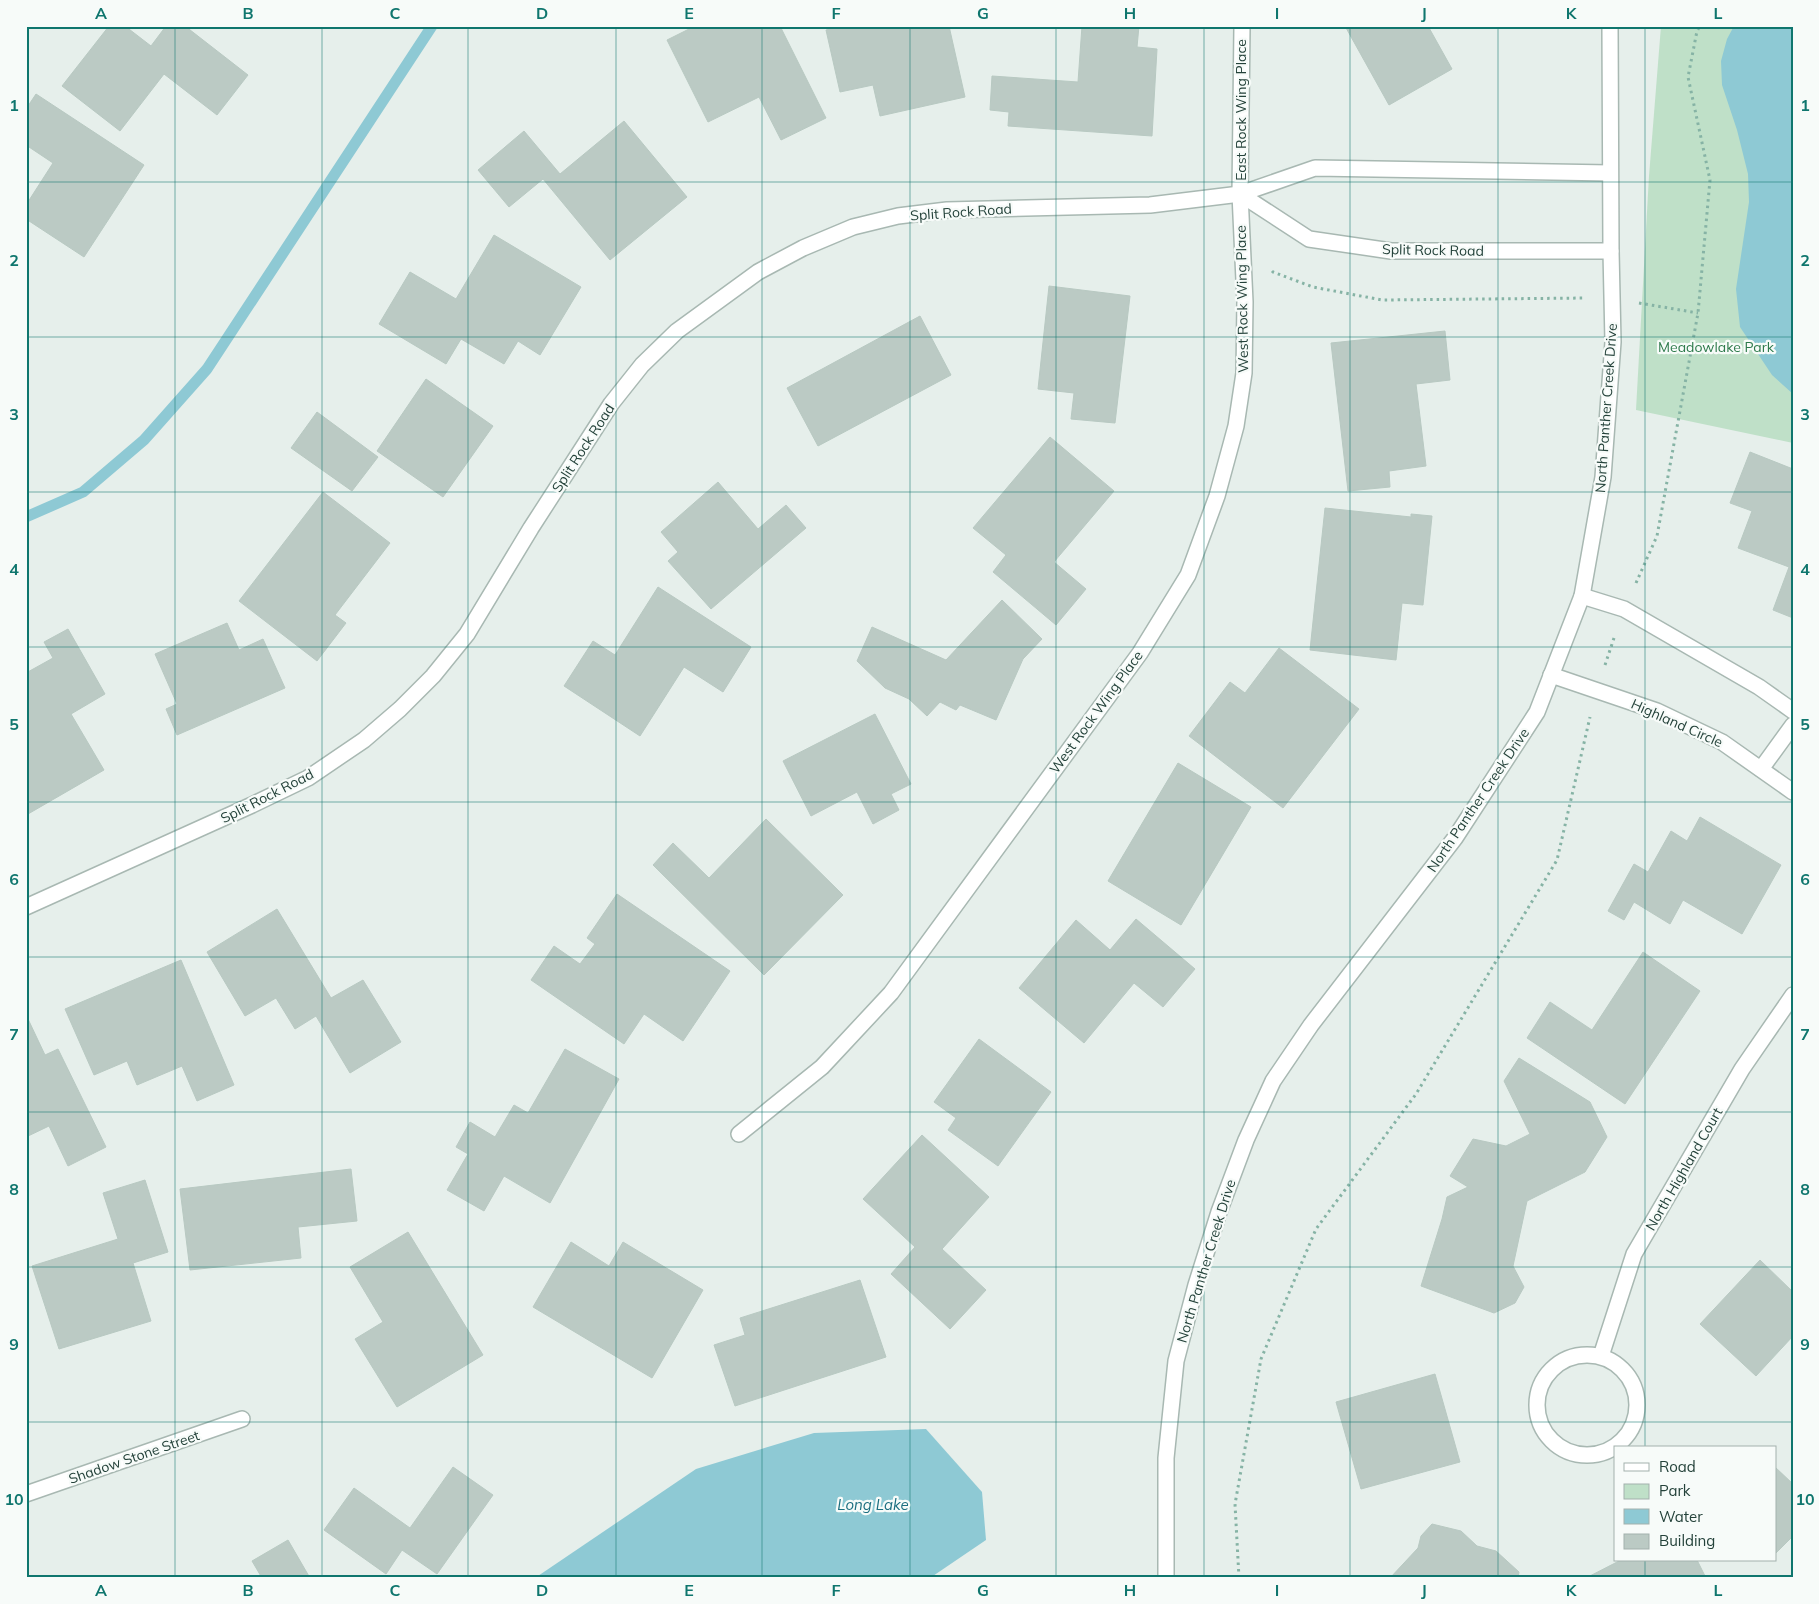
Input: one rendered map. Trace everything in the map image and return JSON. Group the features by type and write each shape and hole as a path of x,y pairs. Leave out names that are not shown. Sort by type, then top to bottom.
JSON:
{"street":[{"name":"East Rock Wing Place","path":"1240,194 1242,26"},
{"name":"North Panther Creek Drive","path":"1166,1578 1166,1458 1176,1361 1196,1285 1219,1212 1246,1140 1273,1081 1317,1017 1455,838 1537,712 1582,596 1603,477 1614,342 1610,173 1610,26"},
{"name":"Split Rock Road","path":"26,907 308,778 364,740 400,709 433,676 467,634 531,528 605,413 642,365 677,331 758,272 803,248 853,227 898,216 947,210 1150,205 1240,194 1315,168 1610,173"},
{"name":"Split Rock Road","path":"1240,194 1309,239 1327,242 1391,251 1611,251"},
{"name":"West Rock Wing Place","path":"739,1134 822,1067 891,993 1140,653 1188,575 1218,496 1236,426 1244,373 1245,302 1240,194"},
{"path":"1582,596 1624,608 1759,687 1793,711"},
{"name":"Highland Circle","path":"1551,675 1657,711 1722,742 1793,792"},
{"path":"1761,769 1793,725"},
{"name":"North Highland Court","path":"1600,1356 1634,1254 1742,1069 1793,995"},
{"path":"1614,1447 1594,1455 1576,1454 1560,1448 1548,1436 1540,1421 1537,1406 1539,1390 1546,1376 1556,1365 1570,1358 1585,1355 1600,1356 1616,1364 1628,1376 1636,1392 1637,1409 1633,1425 1624,1440 1616,1446"},
{"name":"Shadow Stone Street","path":"26,1494 242,1419"}],"path":[{"path":"1239,1578 1235,1504 1261,1359 1316,1228 1416,1094 1557,860 1596,690 1624,608 1657,536 1698,312 1710,180 1688,77 1697,32 1700,26"},
{"path":"1269,264 1273,272 1313,287 1382,300 1612,298 1698,312"}],"green space":[{"name":"Meadowlake Park","path":"1661,26 1793,26 1793,443 1636,410 1649,176"}],"water":[{"path":"1734,26 1793,26 1793,394 1772,375 1740,327 1736,289 1749,202 1748,174 1737,130 1722,85 1721,61 1727,39"},
{"name":"Long Lake","path":"926,1429 982,1492 986,1540 930,1578 535,1578 696,1469 814,1433"}],"building":[{"path":"109,26 125,26 151,46 166,26 185,26 248,75 217,115 164,74 120,131 62,86"},
{"path":"695,26 780,26 826,118 781,140 759,97 708,122 667,40"},
{"path":"842,26 949,26 965,97 880,116 873,85 840,92 826,30"},
{"path":"1082,26 1139,26 1137,47 1157,49 1152,136 1008,126 1009,112 990,110 992,76 1078,82"},
{"path":"1345,26 1428,26 1452,69 1389,105"},
{"path":"36,94 144,165 84,257 26,219 26,205 53,163 26,145 26,109"},
{"path":"624,121 687,197 610,260 543,179 509,207 478,170 524,131 560,174"},
{"path":"494,235 581,287 540,355 518,341 504,364 461,339 446,364 379,324 410,272 456,299"},
{"path":"1049,286 1130,296 1115,423 1071,419 1074,393 1038,389"},
{"path":"920,316 951,375 818,446 787,388"},
{"path":"1445,331 1450,380 1416,384 1426,466 1389,471 1390,487 1348,491 1331,343"},
{"path":"426,379 493,426 443,497 377,451"},
{"path":"317,412 378,457 352,491 291,448"},
{"path":"1050,437 1114,491 1054,562 1086,589 1056,625 993,572 1006,555 973,528"},
{"path":"1750,452 1793,469 1793,618 1773,610 1789,567 1738,548 1752,511 1730,503"},
{"path":"718,482 758,529 786,505 806,528 711,609 668,561 678,552 661,532"},
{"path":"323,492 390,543 335,615 346,623 317,661 239,601"},
{"path":"1325,508 1411,517 1411,514 1432,516 1423,605 1402,603 1396,660 1310,650"},
{"path":"658,587 751,647 723,692 684,667 640,736 564,686 593,641 615,655"},
{"path":"1002,600 1042,639 1023,659 996,720 960,705 956,710 940,702 927,716 909,699 885,688 857,661 872,627 946,660"},
{"path":"227,623 239,650 263,639 285,688 177,735 166,709 177,704 155,654"},
{"path":"68,629 105,694 71,714 104,770 28,814 26,811 26,673 53,658 44,642"},
{"path":"1279,648 1359,709 1283,808 1189,736 1230,682 1245,693"},
{"path":"875,714 911,784 891,794 899,810 873,824 857,792 811,816 783,761"},
{"path":"1178,763 1251,807 1181,925 1108,881"},
{"path":"1700,817 1781,865 1742,934 1683,900 1670,924 1634,902 1624,920 1608,911 1634,864 1648,872 1671,831 1687,841"},
{"path":"766,819 843,895 764,975 653,865 673,843 709,878"},
{"path":"617,894 730,971 683,1041 644,1014 624,1044 531,980 554,946 580,964 595,944 587,938"},
{"path":"277,909 331,998 363,980 401,1042 350,1073 316,1016 295,1029 276,998 245,1016 207,952"},
{"path":"1136,919 1195,969 1163,1007 1134,983 1084,1043 1019,988 1076,920 1110,950"},
{"path":"1643,952 1700,991 1625,1104 1527,1038 1550,1002 1592,1030"},
{"path":"181,960 234,1085 197,1101 182,1066 137,1085 127,1061 94,1075 65,1009"},
{"path":"28,1019 45,1055 58,1049 106,1147 68,1166 49,1126 26,1137 26,1020"},
{"path":"979,1039 1051,1092 998,1166 948,1130 956,1118 934,1102"},
{"path":"565,1049 619,1079 550,1203 504,1176 484,1211 447,1190 468,1154 456,1147 470,1122 495,1137 514,1105 528,1113"},
{"path":"1519,1058 1590,1102 1607,1137 1585,1172 1527,1201 1513,1266 1524,1287 1515,1303 1494,1313 1421,1286 1447,1197 1468,1187 1450,1176 1473,1139 1506,1146 1530,1134 1504,1081"},
{"path":"922,1135 989,1197 942,1249 986,1290 950,1329 891,1274 915,1247 863,1199"},
{"path":"351,1169 357,1221 298,1227 301,1258 190,1270 180,1189"},
{"path":"145,1180 168,1252 133,1263 151,1321 59,1349 32,1266 118,1239 103,1193"},
{"path":"408,1232 483,1355 397,1407 355,1339 383,1322 350,1267"},
{"path":"571,1242 609,1266 623,1242 703,1290 652,1378 533,1307"},
{"path":"1760,1260 1793,1292 1793,1336 1756,1376 1700,1324"},
{"path":"860,1280 886,1357 735,1406 714,1345 745,1335 740,1318"},
{"path":"1435,1374 1460,1462 1361,1489 1336,1402"},
{"path":"453,1467 493,1495 437,1574 402,1550 386,1574 324,1530 354,1488 410,1528"},
{"path":"1776,1468 1793,1484 1793,1536 1776,1553"},
{"path":"1432,1524 1461,1531 1477,1546 1496,1551 1519,1572 1518,1578 1390,1578 1418,1548 1421,1536"},
{"path":"288,1540 310,1578 262,1578 252,1561"},
{"path":"1617,1562 1698,1562 1706,1578 1586,1578"}],"waterway":[{"path":"26,517 83,492 144,440 207,369 432,26"}]}
